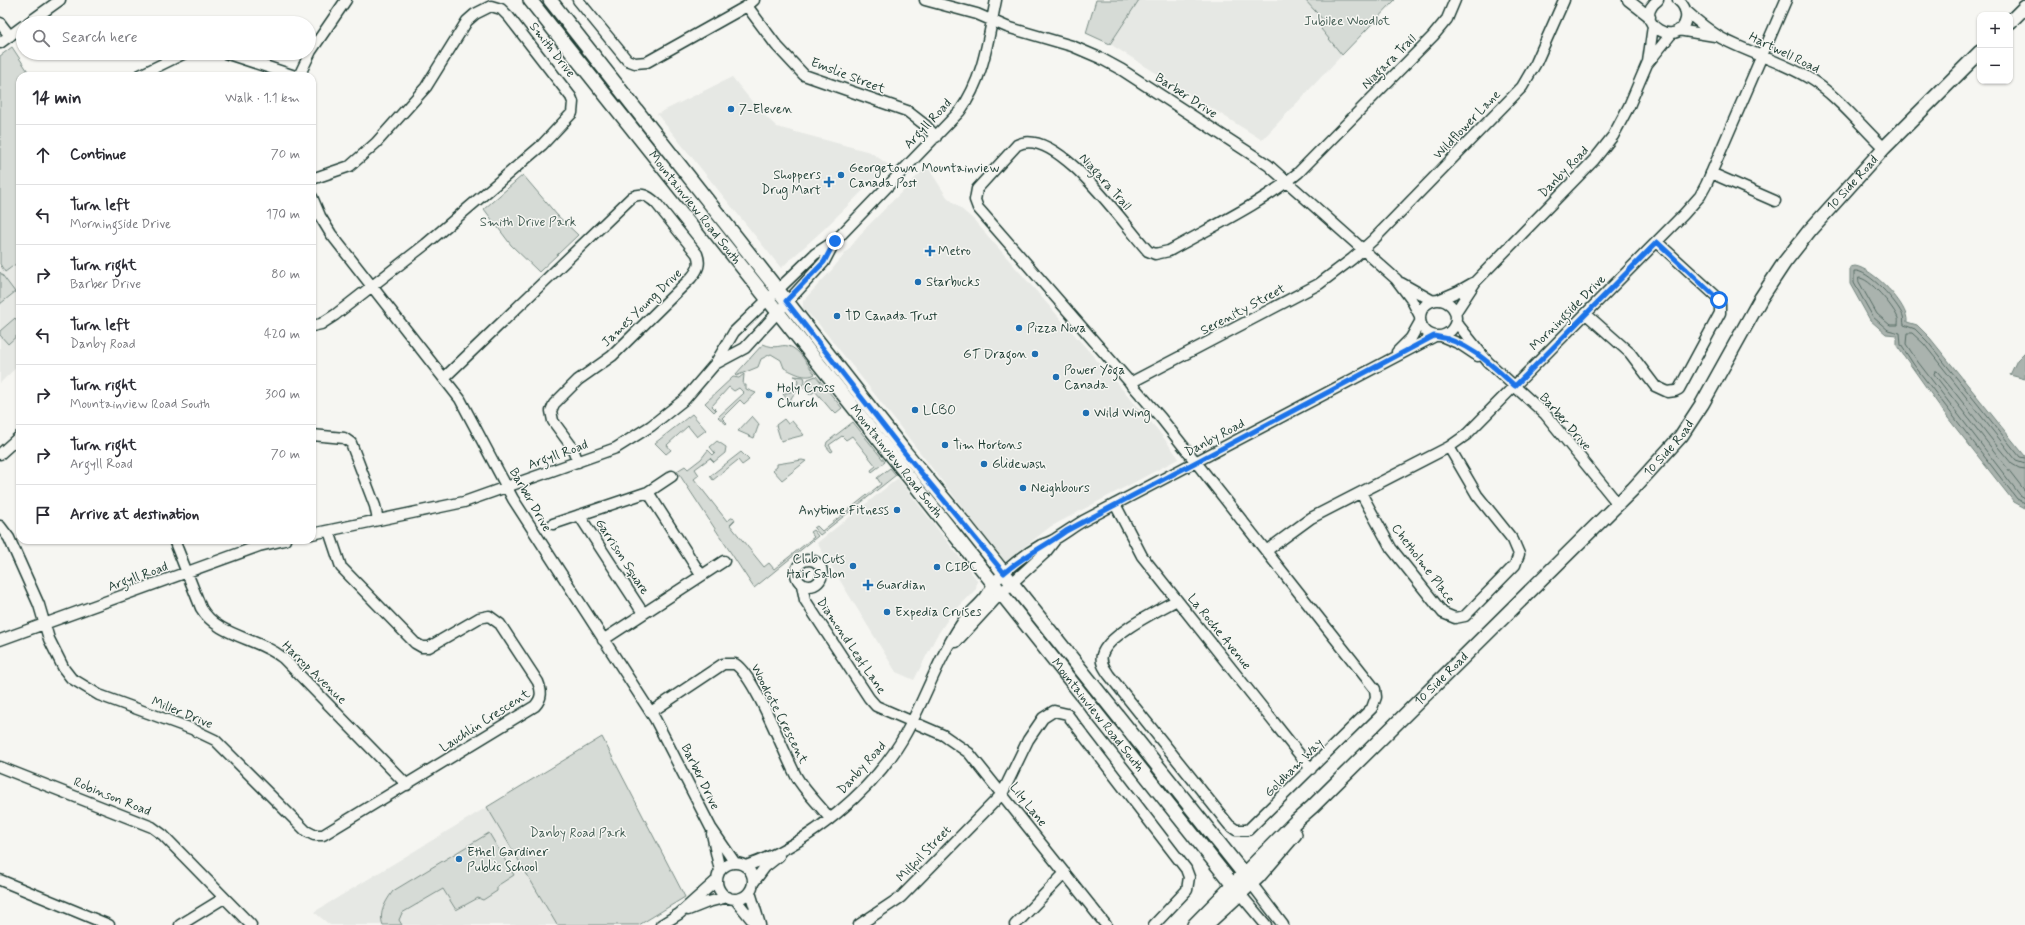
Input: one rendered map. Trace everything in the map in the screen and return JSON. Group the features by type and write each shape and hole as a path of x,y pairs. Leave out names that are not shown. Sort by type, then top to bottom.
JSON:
{"main road":[{"name":"Mountainview Road South","path":"530,0 776,312 1237,889"},
{"name":"Mountainview Road South","path":"550,0 778,289 904,452 1008,578 1248,879"},
{"path":"2013,19 2025,7"},
{"name":"10 Side Road","path":"1194,925 1248,879 1302,826 1312,808 1618,504 1681,436 1702,404 1761,298 1784,263 1810,230 1884,148 1977,55"},
{"name":"10 Side Road","path":"1206,925 1237,889"}],"street":[{"path":"38,16 60,0"},
{"path":"578,0 627,60 635,63 647,62 751,3"},
{"name":"Barber Drive","path":"925,0 1072,46 1109,62 1251,153 1287,182 1396,279 1435,300"},
{"name":"Argyll Road","path":"316,533 448,506 506,488 616,448 651,426 685,399 715,364 734,332 814,254 835,241 960,111 977,83 982,67 996,0"},
{"name":"Niagara Trail","path":"1196,463 1130,383 978,208 975,200 977,189 1017,145 1023,142 1032,142 1043,145 1070,162 1148,250 1155,254 1169,251 1257,202 1287,182 1433,36 1447,19 1455,0"},
{"name":"Wildflower Lane","path":"1362,250 1522,87 1536,63 1564,0"},
{"path":"1628,0 1652,21"},
{"name":"Danby Road","path":"1435,300 1459,291 1476,281 1594,160 1608,142 1629,106 1647,64 1652,21 1652,7 1658,0"},
{"name":"Morningside Drive","path":"1266,551 1311,518 1449,447 1466,435 1657,242 1696,200 1711,173 1786,0"},
{"path":"316,43 341,1"},
{"name":"Emslie Street","path":"751,3 776,45 804,75 907,111 936,136"},
{"name":"Danby Road","path":"1647,64 1684,22 1682,3"},
{"name":"Hartwell Road","path":"1682,3 1701,25 1721,38 1796,71 1818,84 1834,97 1884,148"},
{"name":"Smith Drive","path":"316,179 350,166 376,142 426,88 467,21 481,9 491,6 501,9 571,96 574,102 572,113 542,145 426,244 372,286"},
{"name":"Hartwell Road","path":"1652,21 1662,32 1675,32 1721,38"},
{"path":"0,23 10,36"},
{"path":"0,43 16,31"},
{"path":"146,72 171,60"},
{"path":"246,60 283,72"},
{"path":"301,72 307,60"},
{"path":"1711,173 1775,201"},
{"name":"James Young Drive","path":"444,378 632,197 642,194 649,197 656,203 697,254 700,264 697,272 612,356 578,380 554,404 551,411 553,421 572,447 578,462"},
{"name":"Barber Drive","path":"316,206 324,224 444,378 464,406 506,488 540,544 651,712 668,742 710,828 735,863"},
{"name":"Argyll Road","path":"715,364 745,348 786,301 824,262 835,241"},
{"path":"1586,314 1630,353 1655,386 1668,392 1675,391 1682,384 1720,313 1720,305 1716,296 1657,242"},
{"name":"Serenity Street","path":"1130,383 1313,288 1362,250"},
{"name":"Barber Drive","path":"1396,279 1411,299 1420,319"},
{"name":"Danby Road","path":"1456,318 1476,281"},
{"path":"316,325 329,320 372,286"},
{"path":"1435,300 1447,302 1456,318 1451,331 1438,336 1425,331 1420,319 1424,306 1435,300"},
{"name":"Barber Drive","path":"1456,318 1488,362"},
{"name":"Danby Road","path":"1389,360 1411,338 1420,319"},
{"name":"Barber Drive","path":"1438,336 1460,344 1488,362 1545,414 1618,504"},
{"name":"Danby Road","path":"746,866 761,861 789,846 830,819 882,768 898,747 912,722 939,663 968,628 997,589 1008,578 1045,553 1054,540 1066,531 1116,504 1389,360 1438,336"},
{"path":"316,435 344,438 352,443 378,520"},
{"path":"0,454 16,440"},
{"name":"Chetholme Place","path":"1361,493 1391,548 1443,613 1455,618 1465,616 1515,565 1520,554 1513,540 1477,495 1449,447"},
{"name":"Goldham Way","path":"1177,600 1122,632 1104,650 1102,662 1109,675 1229,825 1240,831 1251,829 1372,708 1376,701 1376,694 1372,684 1196,463"},
{"name":"Garrison Square","path":"553,524 648,492 672,476"},
{"path":"648,492 701,575"},
{"name":"La Roche Avenue","path":"1116,504 1142,556 1311,769"},
{"name":"Garrison Square","path":"579,516 643,613"},
{"name":"Miller Drive","path":"0,526 9,538 39,605 50,639 64,669 71,678 99,695 192,729 215,740 306,831 314,835 323,835 407,785"},
{"name":"Lauchlin Crescent","path":"329,531 341,566 415,643 422,647 429,647 478,618 489,616 494,618 500,624 538,682 542,691 540,700 535,706 407,785"},
{"name":"Harrop Avenue","path":"176,544 200,608 210,620 221,628 267,647 279,654 407,785"},
{"name":"Argyll Road","path":"0,640 267,544"},
{"name":"Garrison Square","path":"603,640 724,561"},
{"name":"Diamond Leaf Lane","path":"802,585 805,600 869,698 876,706 912,722"},
{"name":"Woodcote Crescent","path":"651,712 723,664 735,664 743,670 763,706 797,777 830,819"},
{"name":"Milfoil Street","path":"859,925 901,897 1002,794 1028,740 1043,718 1054,711 1067,714 1186,869 1189,877 1187,890 1154,925"},
{"name":"Lily Lane","path":"912,722 942,735 964,748 977,762 1106,925"},
{"name":"Robinson Road","path":"0,767 152,827 162,834 251,925"},
{"name":"Barber Drive","path":"710,828 718,875"},
{"name":"Danby Road","path":"752,888 765,868 789,846"},
{"path":"679,914 728,864 735,863 746,866 753,875 752,888 760,925"},
{"path":"1015,925 1065,873"},
{"path":"718,875 721,892 731,898 756,925"},
{"path":"1248,879 1283,925"},
{"path":"0,880 109,925"},
{"path":"661,925 679,914 708,902 731,898 742,898 752,888"},
{"path":"1237,889 1266,925"},
{"path":"180,925 224,898"}],"shaded area":[{"path":"1139,0 1305,0 1326,23 1321,29 1342,55 1262,140 1110,44"},
{"path":"732,77 758,109 777,127 870,152 889,165 823,230 781,268 657,114"},
{"path":"927,166 947,197 973,219 1157,429 1178,457 1178,459 1050,527 1005,562 866,383 817,322 803,309 803,301 830,272 866,228"},
{"path":"0,264 5,272 15,266 16,267 16,368 0,383"},
{"path":"898,478 977,580 976,589 950,616 936,637 914,680 896,672 817,543"},
{"name":"Ethel Gardiner Public School","path":"487,807 557,925 330,925 314,912"}],"green space":[{"path":"1096,0 1139,0 1110,44 1086,33"},
{"name":"Jubilee Woodlot","path":"1305,0 1395,0 1342,55 1321,29 1326,23"},
{"path":"12,47 16,53 16,60 21,60 28,72 16,72 16,264 5,272 0,264 0,56"},
{"name":"Smith Drive Park","path":"523,175 557,215 578,235 539,272 511,245 484,209"},
{"path":"0,272 15,292 0,304"},
{"path":"15,318 16,319 16,337 8,344 0,335 0,331"},
{"path":"763,344 772,347 792,347 800,354 815,374 811,376 803,376 784,368 781,360 771,354 761,359 758,367 736,376 735,375"},
{"path":"744,374 743,385 746,385 746,389 756,393 744,404 740,400 722,418 727,423 726,424 718,417 744,393 739,388 734,391 729,387 712,406 716,410 714,412 705,403 733,377 739,378"},
{"path":"794,376 804,377 805,380 792,397 790,403 783,394 793,391 794,387 796,387 798,382 797,377"},
{"path":"816,376 842,408 836,413 833,410 832,411 815,391 810,395 804,388 808,379"},
{"path":"692,414 706,430 697,437 688,426 667,445 671,450 666,454 655,443"},
{"path":"752,416 759,424 754,438 738,431"},
{"path":"784,419 788,424 792,421 804,435 781,441 776,425"},
{"path":"853,422 885,462 872,472 871,470 876,466 852,436 846,440 842,436 829,445 833,451 831,452 826,446 827,442"},
{"path":"717,441 726,447 725,453 714,462 710,458 695,469 699,475 694,479 727,521 733,517 735,520 730,525 764,567 769,563 774,569 814,537 810,532 813,530 818,536 754,588 677,471 685,466 688,469 701,459 708,450 713,455 715,453 710,447"},
{"path":"741,452 749,460 742,465 738,460 713,480 710,476"},
{"path":"802,460 806,461 782,480 773,470 777,467 777,464"},
{"path":"890,468 896,475 820,535 814,528 817,526 822,531 881,484 877,478"},
{"name":"Danby Road Park","path":"602,737 685,897 639,925 557,925 487,807"},
{"path":"489,833 514,875 497,886 497,891 483,900 478,898 456,910 443,889 402,913 399,920 402,925 383,925 381,916 382,912 385,903 393,891"}],"water":[{"path":"1855,266 1871,273 1888,288 1902,306 1907,322 1917,325 1930,338 2025,456 2025,508 2014,502 1948,418 1897,346 1897,335 1886,334 1870,320 1850,284 1850,267"},
{"path":"2025,352 2025,379 2010,375 2017,360"}],"place":[{"name":"7-Eleven","path":"731,109"},
{"name":"Georgetown Mountainview Canada Post","path":"841,175"},
{"name":"Shoppers Drug Mart","path":"829,182"},
{"name":"Metro","path":"930,251"},
{"name":"Starbucks","path":"918,282"},
{"name":"TD Canada Trust","path":"837,316"},
{"name":"Pizza Nova","path":"1019,328"},
{"name":"GT Dragon","path":"1035,354"},
{"name":"Power Yoga Canada","path":"1056,377"},
{"name":"Holy Cross Church","path":"769,395"},
{"name":"LCBO","path":"915,410"},
{"name":"Wild Wing","path":"1086,413"},
{"name":"Tim Hortons","path":"945,445"},
{"name":"Glidewash","path":"984,464"},
{"name":"Neighbours","path":"1023,488"},
{"name":"Anytime Fitness","path":"897,510"},
{"name":"Club Cuts Hair Salon","path":"853,566"},
{"name":"CIBC","path":"937,567"},
{"name":"Guardian","path":"868,585"},
{"name":"Expedia Cruises","path":"887,612"},
{"name":"Ethel Gardiner Public School","path":"459,859"}],"route":[{"path":"835,241 824,262 786,301 867,402 904,452 1004,573 1041,546 1054,540 1066,531 1434,336 1441,336 1460,344 1488,362 1515,386 1657,242 1719,300"}]}
